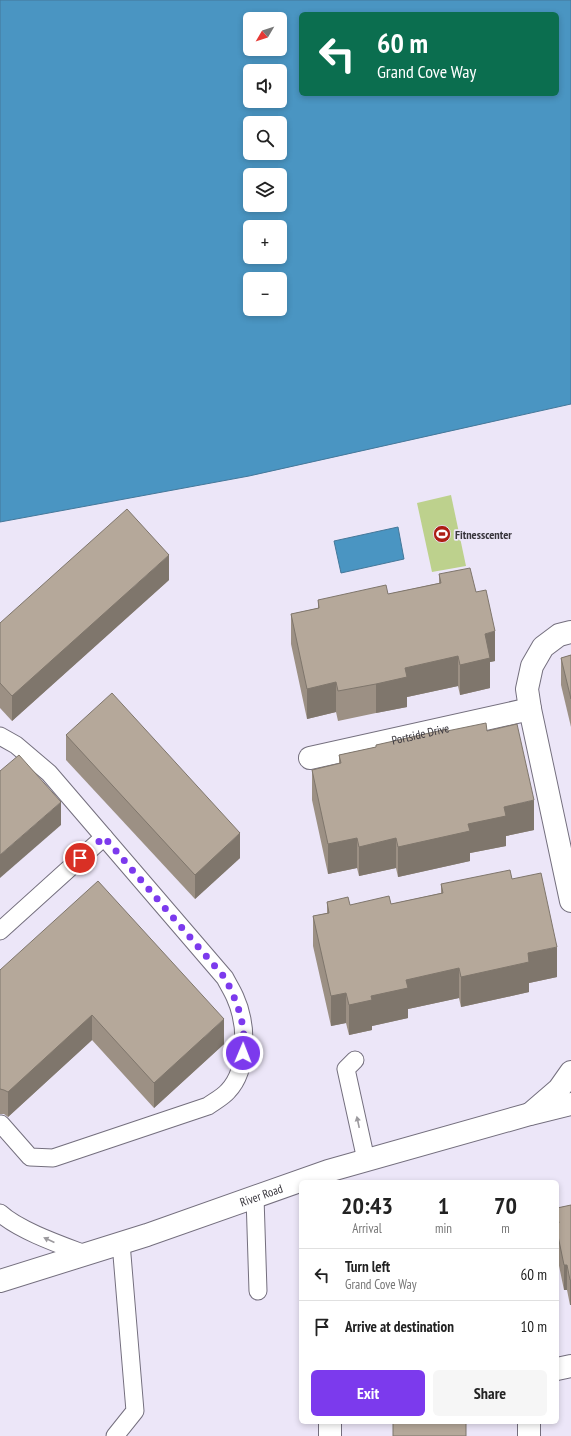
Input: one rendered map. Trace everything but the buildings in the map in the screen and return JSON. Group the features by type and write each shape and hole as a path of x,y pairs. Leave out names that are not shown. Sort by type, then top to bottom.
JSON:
{"street":[{"path":"571,632 560,635 543,647 532,666 527,689 571,901"},
{"name":"Portside Drive","path":"310,758 530,709"},
{"path":"530,1114 559,1089 571,1072"},
{"name":"River Road","path":"314,1180 328,1176 366,1160 571,1104"},
{"name":"River Road","path":"0,1280 120,1243 255,1197 299,1184"},
{"path":"559,1368 571,1366"},
{"path":"330,1424 330,1436"},
{"path":"529,1424 529,1436"}],"lane":[{"path":"0,736 16,745 49,773 225,978 236,998 241,1017 244,1042 239,1074 228,1092 208,1106 53,1158 30,1157 1,1124"},
{"path":"0,931 104,837"},
{"path":"355,1060 346,1069 366,1160"},
{"path":"255,1197 258,1292"},
{"path":"0,1213 28,1230 85,1254"},
{"path":"115,1436 134,1411 120,1243"}],"green space":[{"name":"Fitnesscenter","path":"451,495 466,566 432,572 417,503"}],"water":[{"path":"0,0 571,0 571,404 249,476 0,522"},
{"path":"398,527 404,559 341,573 334,541"}],"place":[{"name":"Fitnesscenter","path":"442,534"}],"route":[{"path":"80,858 104,837 225,978 236,998 241,1017 244,1042 243,1053"}]}
